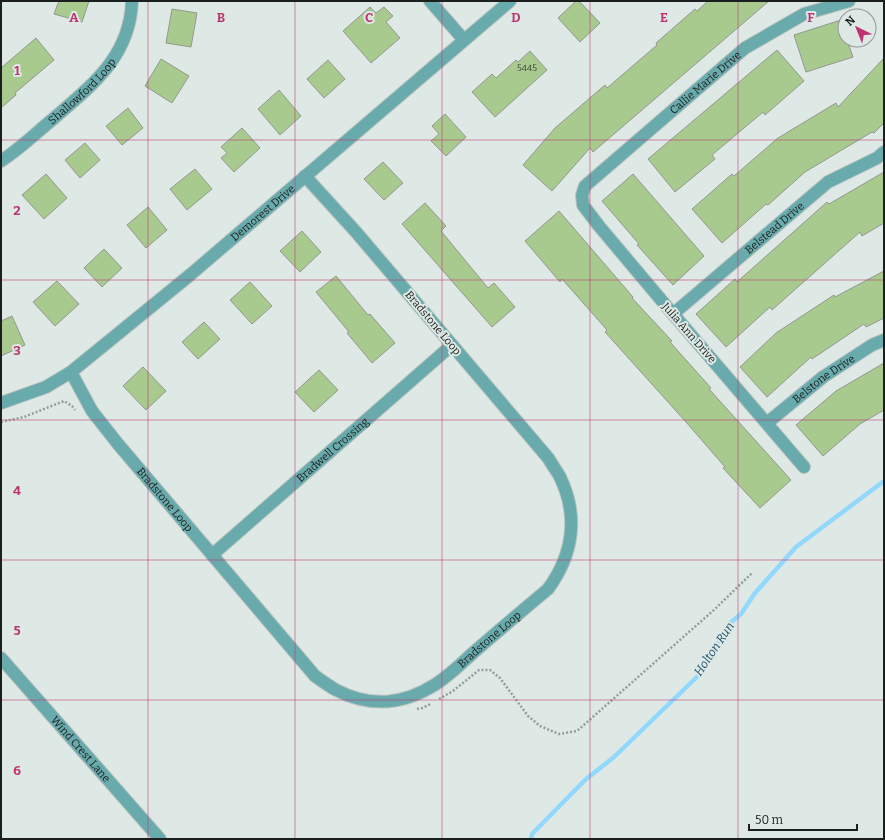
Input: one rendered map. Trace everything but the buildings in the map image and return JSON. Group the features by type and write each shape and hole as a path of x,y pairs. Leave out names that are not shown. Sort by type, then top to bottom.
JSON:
{"street":[{"name":"Shallowford Loop","path":"1,161 79,97 109,68 128,30 132,14 132,1"},
{"path":"430,1 464,40"},
{"name":"Demorest Drive","path":"1,403 46,387 71,372 190,275 510,1"},
{"name":"Callie Marie Drive","path":"582,195 585,186 745,48 804,14 849,1"},
{"name":"Belstead Drive","path":"673,314 828,182 877,158 884,152"},
{"name":"Bradstone Loop","path":"71,372 92,411 118,444 316,676 335,690 352,697 368,701 382,702 396,701 410,697 437,683 548,589 557,576 571,538 571,517 567,498 560,478 549,459 356,232 305,176"},
{"name":"Julia Ann Drive","path":"582,195 583,205 673,314 804,467"},
{"name":"Belstone Drive","path":"767,424 823,377 872,344 884,340"},
{"name":"Bradwell Crossing","path":"212,554 452,345"},
{"name":"Wind Crest Lane","path":"1,658 160,839"}],"path":[{"path":"1,422 24,417 64,402 72,406 77,412"},
{"path":"416,710 453,691 479,670 490,670 500,678 528,716 540,726 560,734 577,731 715,609 752,573"}],"waterway":[{"name":"Holton Run","path":"531,839 532,834 585,780 614,757 702,672 729,624 741,614 755,593 796,547 884,481"}]}
